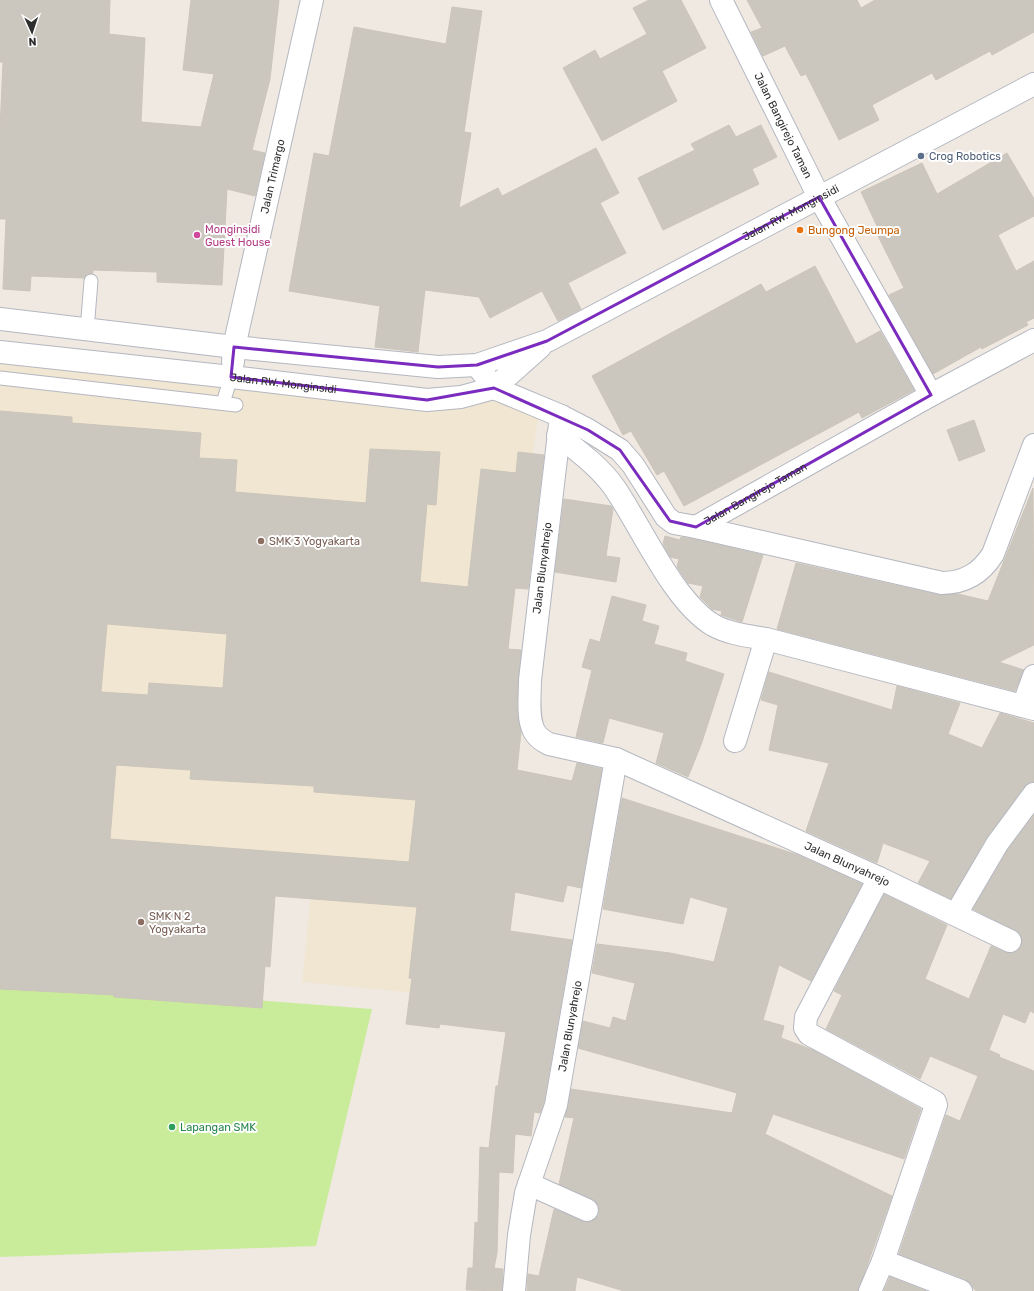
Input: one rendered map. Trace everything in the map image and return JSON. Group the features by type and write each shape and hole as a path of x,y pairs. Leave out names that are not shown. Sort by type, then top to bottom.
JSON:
{"street":[{"name":"Jalan Trimargo","path":"231,376 234,347 312,0"},
{"name":"Jalan Bangirejo Taman","path":"721,0 819,197 931,395"},
{"name":"Jalan RW. Monginsidi","path":"0,319 234,347 438,367 477,365 547,341 1034,84"},
{"name":"Jalan Bangirejo Taman","path":"559,426 588,430 620,450 633,465 670,521 679,525 696,527 931,395 1034,340"},
{"name":"Jalan RW. Monginsidi","path":"0,352 231,376 427,400 461,397 494,388 547,341"},
{"path":"477,365 494,388 559,426 614,487 679,591 701,616 714,625 728,631 766,639 1028,707 1034,676"},
{"name":"Jalan Blunyahrejo","path":"559,426 531,673 532,722 534,732 539,738 549,744 616,759 956,914 1010,941"},
{"path":"696,527 942,583 955,583 977,573 986,565 993,554 1034,445"},
{"path":"734,741 766,639"},
{"name":"Jalan Blunyahrejo","path":"514,1291 518,1235 526,1193 556,1104 616,759"},
{"path":"956,914 997,844 1034,794"},
{"path":"870,1291 883,1261 937,1108 936,1103 810,1034 805,1028 806,1017 878,878"},
{"path":"529,1184 587,1210"},
{"path":"883,1261 961,1291"}],"lane":[{"path":"87,330 91,281"},
{"path":"223,403 231,376"},
{"path":"0,378 236,405"}],"highlighted area":[{"path":"819,197 931,395 696,527 670,521 620,450 588,430 494,388 427,400 231,377 234,347 438,367 477,365 547,341"}],"shaded area":[{"name":"SMK 3 Yogyakarta","path":"0,340 540,400 482,856 466,998 302,982 314,865 0,834"}],"green space":[{"name":"Lapangan SMK","path":"0,981 372,1009 316,1246 0,1257"}],"building":[{"path":"0,0 110,0 109,34 145,38 141,122 201,127 214,74 183,70 191,0 279,0 270,79 252,150 265,153 255,196 227,189 222,285 157,282 157,272 93,270 93,273 87,274 84,278 31,276 30,291 3,289 6,219 0,219 0,129 3,62 0,62"},
{"path":"649,0 681,0 706,48 662,71 677,101 602,141 563,68 595,50 600,59 647,34 633,8"},
{"path":"747,0 857,0 861,8 875,0 1034,0 1034,32 992,55 990,51 936,80 932,73 872,105 879,120 839,140 806,74 801,76 785,46 763,56 751,32 762,28"},
{"path":"452,7 482,11 464,132 471,133 459,208 498,188 502,196 596,148 619,193 600,203 626,253 568,283 581,309 558,321 542,291 490,318 479,297 425,290 418,352 375,347 380,306 289,291 314,153 329,156 354,27 446,44"},
{"path":"729,125 736,137 761,125 777,157 752,169 759,184 663,230 638,178 695,150 691,144"},
{"path":"1007,153 1034,199 1034,216 998,235 1016,271 1034,261 1034,318 1026,322 1028,325 982,349 981,347 933,374 889,295 904,288 874,228 877,226 861,192 922,163 937,194"},
{"path":"815,266 856,344 880,331 914,390 862,418 859,412 684,506 664,471 657,475 631,431 623,435 592,376 761,284 766,292"},
{"name":"SMK 3 Yogyakarta","path":"0,411 72,417 72,423 201,433 199,458 237,460 235,492 366,503 370,449 440,452 436,505 427,504 420,582 468,587 481,469 516,473 518,452 544,455 528,589 515,588 508,649 521,650 517,706 521,732 517,770 572,781 577,763 602,769 581,888 567,885 563,902 515,892 510,931 572,940 544,1102 540,1113 534,1112 531,1136 515,1134 513,1173 499,1172 497,1253 494,1268 503,1269 502,1291 466,1290 468,1268 473,1268 475,1222 478,1223 480,1147 489,1148 496,1086 498,1086 506,1032 440,1024 439,1028 406,1024 412,978 409,978 417,907 275,896 270,967 265,966 262,1008 114,997 114,995 0,989","holes":["107,624 227,634 223,688 149,683 148,695 101,692","116,765 191,770 190,779 314,786 314,792 416,800 409,862 110,839"]},
{"path":"974,420 985,451 959,461 947,430"},
{"path":"1033,488 1034,645 999,662 1024,670 1015,691 777,629 796,563 939,595 958,594 988,601"},
{"path":"564,499 611,506 613,509 606,556 620,558 616,582 555,572"},
{"path":"665,536 680,540 681,537 693,539 763,555 742,622 721,615 722,611 712,609 700,597 703,586 688,583 677,567 679,559 670,557 663,544"},
{"path":"612,596 646,605 642,621 659,626 654,644 687,653 685,661 724,674 701,745 688,777 656,763 664,733 609,718 603,743 576,737 592,670 582,667 590,639 600,642"},
{"path":"769,672 892,710 897,686 960,703 948,734 982,748 1000,713 1034,723 1034,782 1024,787 987,837 951,899 918,883 930,861 883,843 877,863 806,831 829,763 769,750 778,705 761,700"},
{"path":"622,798 798,855 862,884 811,981 779,965 763,1020 784,1026 781,1038 813,1050 921,1109 904,1159 773,1114 765,1134 892,1196 858,1291 624,1291 577,1277 575,1291 527,1291 528,1274 539,1276 554,1209 588,1222 594,1220 599,1215 597,1203 592,1199 559,1184 574,1118 565,1117 571,1089 732,1113 737,1093 578,1048 583,1021 610,1028 613,1017 626,1021 635,983 592,973 597,944 670,953 714,962 728,908 690,897 683,924 603,909"},
{"path":"1034,815 1034,1013 1030,1011 1025,1023 1003,1014 989,1050 1000,1055 999,1057 1034,1071 1034,1291 976,1291 965,1279 899,1254 946,1115 960,1121 978,1076 930,1056 920,1079 826,1029 842,995 834,991 884,894 947,925 925,979 969,999 991,946 1005,952 1011,953 1017,951 1021,946 1022,940 1020,934 973,909 1007,851"},
{"path":"890,1277 926,1291 884,1291"}],"place":[{"name":"Crog Robotics","path":"921,156"},
{"name":"Bungong Jeumpa","path":"800,230"},
{"name":"Monginsidi Guest House","path":"197,235"},
{"name":"SMK 3 Yogyakarta","path":"261,541"},
{"name":"SMK N 2 Yogyakarta","path":"141,922"},
{"name":"Lapangan SMK","path":"172,1127"}]}
